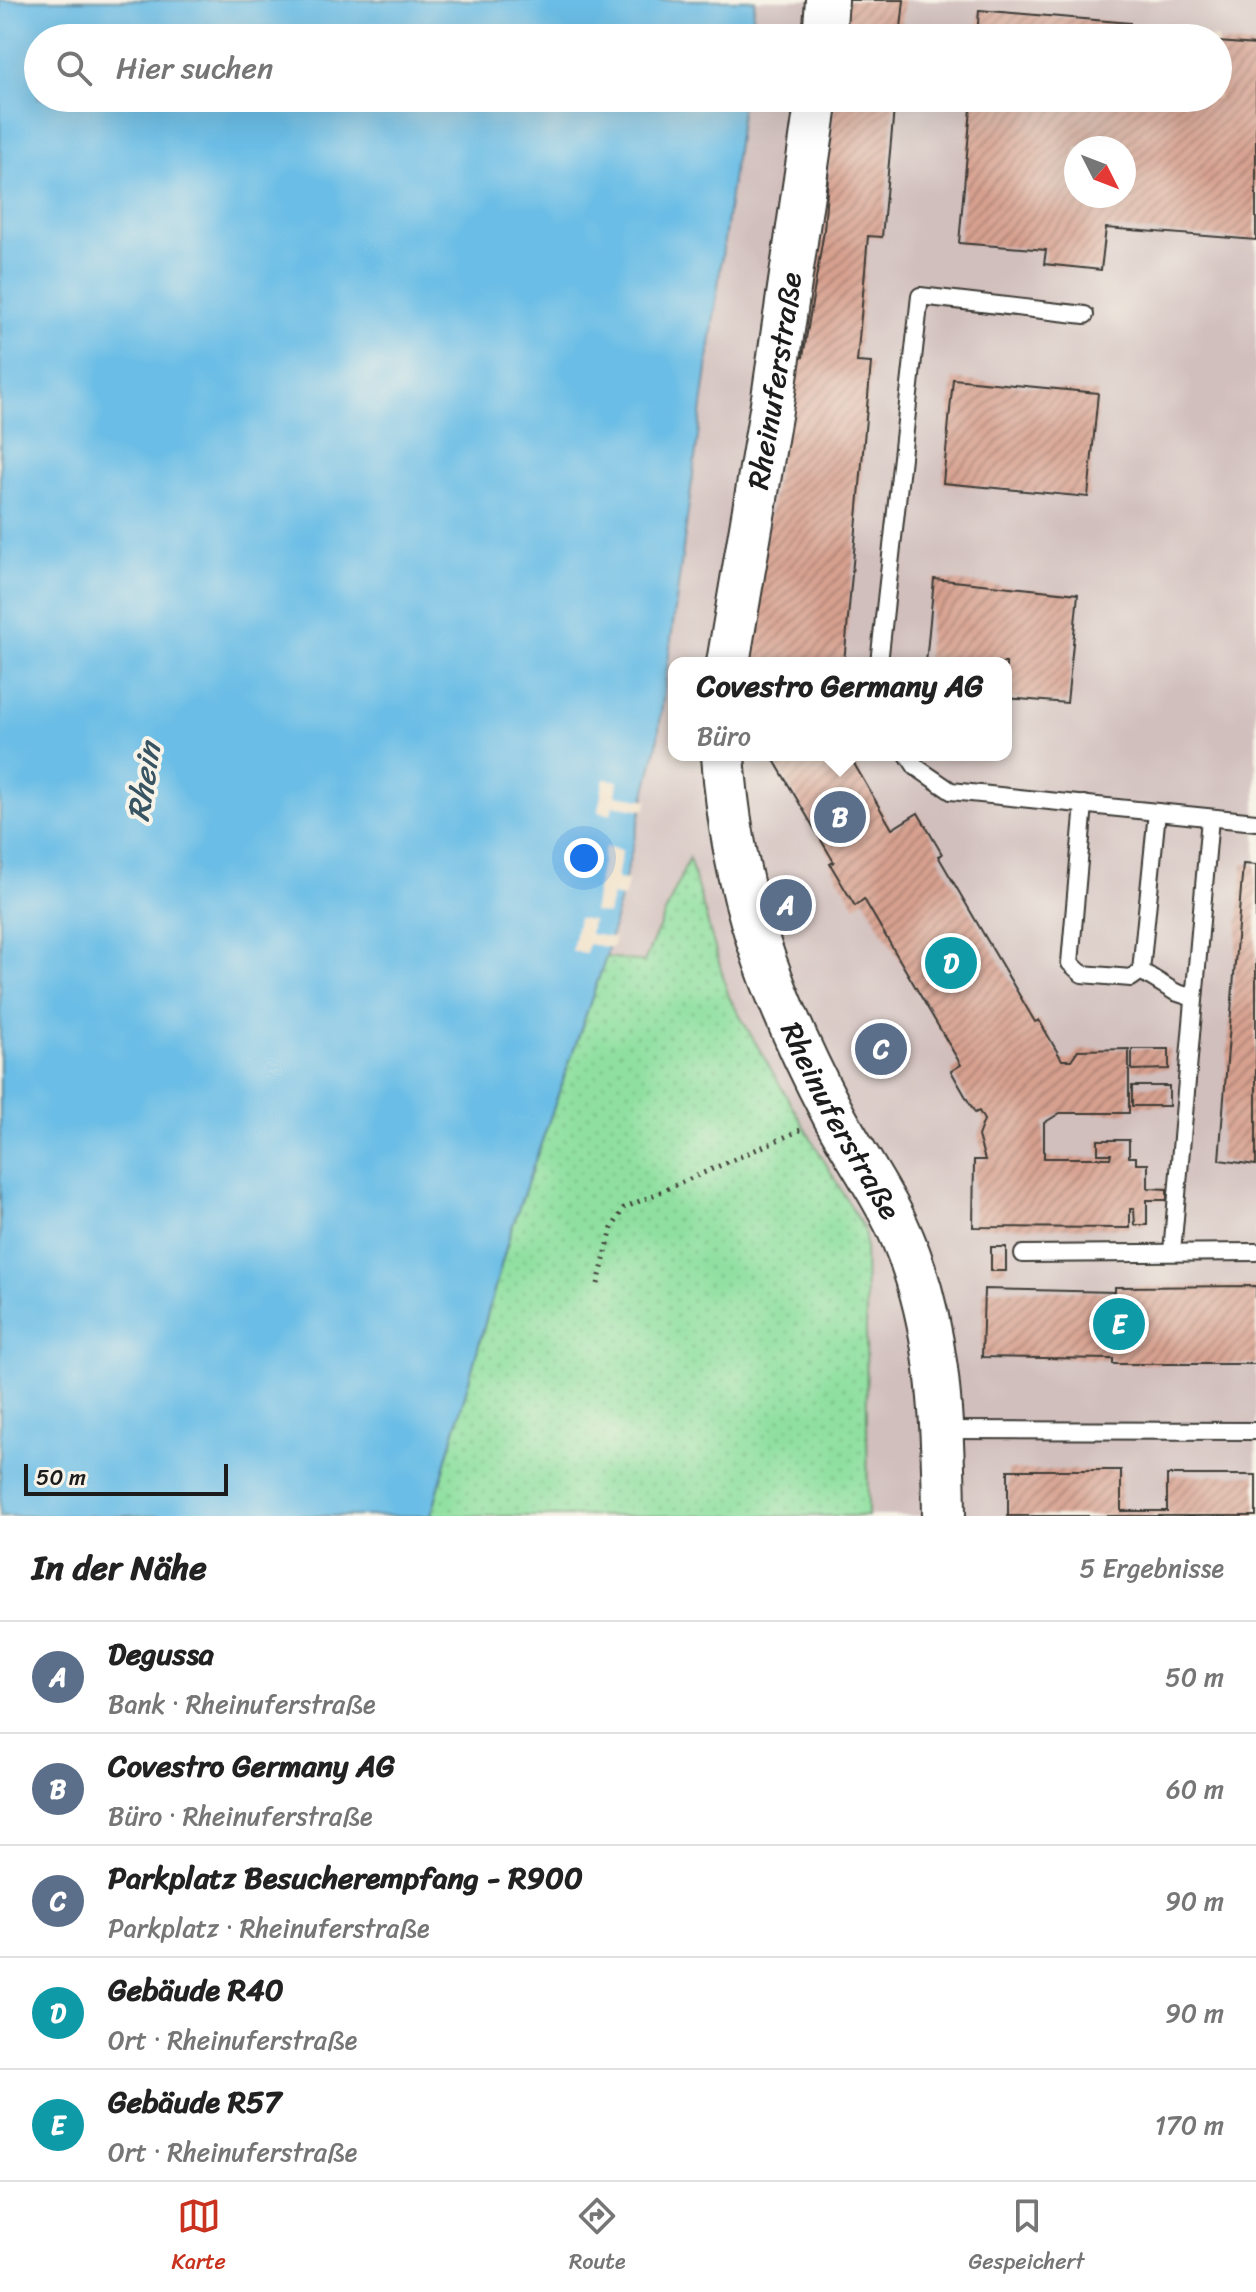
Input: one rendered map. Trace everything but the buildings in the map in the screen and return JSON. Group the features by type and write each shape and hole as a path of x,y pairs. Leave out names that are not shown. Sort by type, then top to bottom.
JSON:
{"street":[{"path":"825,24 827,0"},
{"name":"Rheinuferstraße","path":"729,657 773,398 815,112"},
{"name":"Rheinuferstraße","path":"724,761 732,844 759,951 834,1115 897,1226 926,1312 943,1430 943,1502"}],"lane":[{"path":"880,657 920,296 1085,315"},
{"path":"912,761 951,791 1256,822"},
{"path":"1084,804 1070,963 1082,974 1131,978 1141,971 1157,812"},
{"path":"1172,1252 1210,818"},
{"path":"1141,971 1175,992 1193,998"},
{"path":"1023,1254 1256,1252"},
{"path":"943,1430 1256,1431"}],"path":[{"path":"598,1284 612,1228 624,1208 834,1115"}],"shaded area":[{"path":"755,0 1256,0 1256,1516 523,1516 644,962 606,957 657,745 668,662 668,761 1012,761 1012,657 669,657 741,112 1232,112 1232,24 752,24"}],"green space":[{"path":"689,858 729,997 865,1231 868,1516 431,1516 511,1230 606,957 644,962"}],"water":[{"name":"Rhein","path":"0,0 755,0 752,24 24,24 24,112 741,112 657,745 606,957 511,1230 431,1516 0,1516"}],"pier":[{"path":"604,779 618,781 616,795 648,800 645,810 613,805 611,814 598,812"},
{"path":"605,847 622,850 617,879 628,881 624,898 612,896 608,915 593,912"},
{"path":"578,918 592,920 590,934 615,938 612,948 588,944 586,953 572,951"}],"place":[{"name":"Covestro Germany AG","path":"840,817"},
{"name":"Degussa","path":"786,905"},
{"name":"Gebäude R40","path":"951,963"},
{"name":"Parkplatz Besucherempfang - R900","path":"881,1049"},
{"name":"Gebäude R57","path":"1119,1324"}]}
